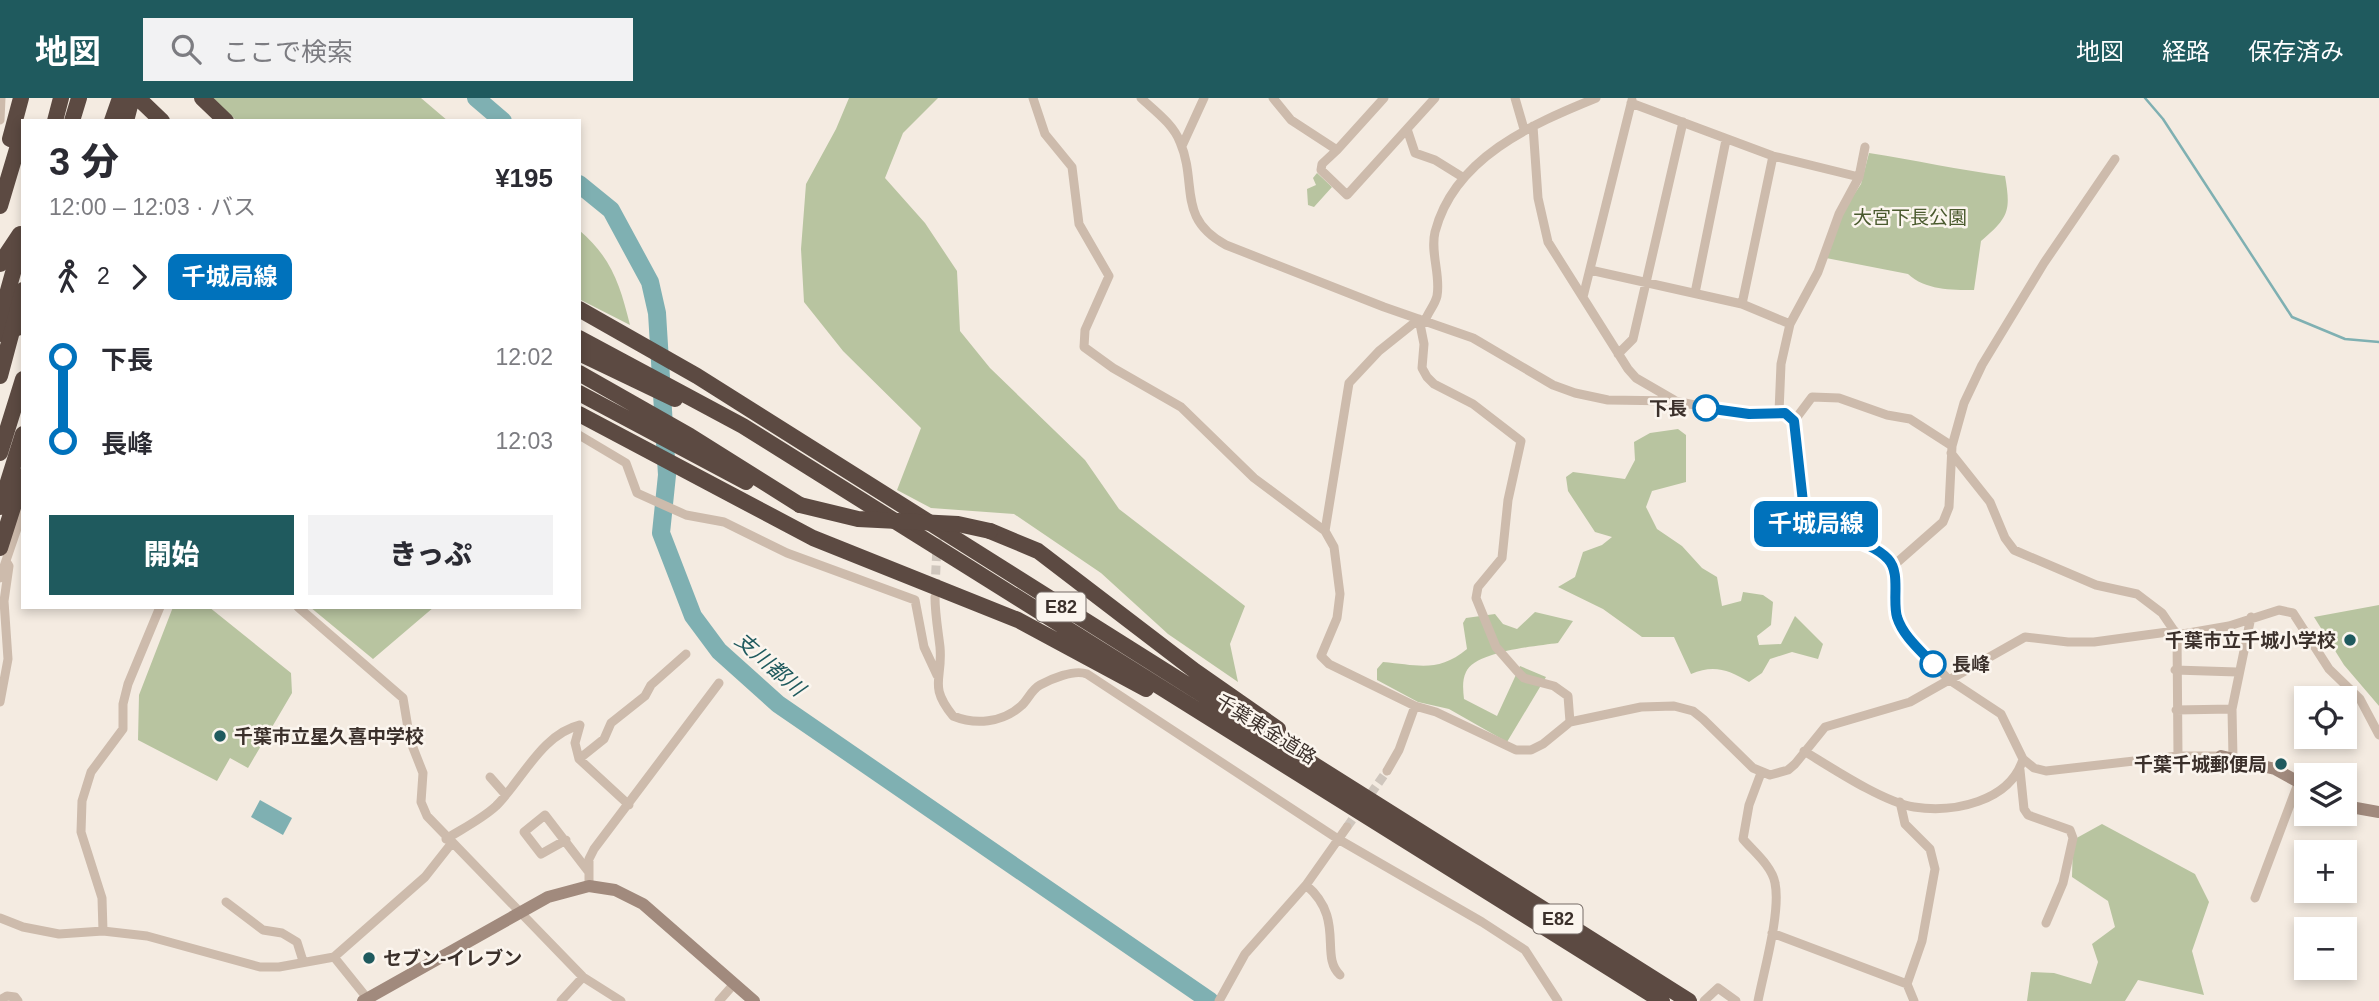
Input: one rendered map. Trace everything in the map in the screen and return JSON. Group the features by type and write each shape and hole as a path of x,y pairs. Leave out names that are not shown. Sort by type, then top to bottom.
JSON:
{"highway":[{"path":"0,168 21,98"},
{"path":"26,119 31,98"},
{"path":"56,119 61,98"},
{"path":"73,119 79,98"},
{"path":"114,119 120,98"},
{"path":"127,119 132,98"},
{"path":"138,98 160,119"},
{"path":"202,98 224,119"},
{"path":"0,206 21,135"},
{"path":"0,264 21,235"},
{"path":"0,319 21,244"},
{"path":"0,376 21,297"},
{"name":"E82","path":"581,310 697,376 1689,1001"},
{"path":"0,334 21,327"},
{"name":"E82","path":"581,339 622,359 697,405"},
{"path":"0,351 21,344"},
{"name":"E82","path":"581,354 697,405"},
{"name":"E82","path":"581,374 690,436 800,505 858,519 958,524 990,531 1038,551 1195,671 1381,795 1428,835"},
{"path":"0,453 21,385"},
{"path":"581,394 728,472 800,505"},
{"name":"千葉東金道路","path":"697,405 823,483 848,492 1072,629 1219,725 1662,1001"},
{"path":"581,415 813,538 1018,620 1219,725"},
{"path":"0,507 21,440"},
{"path":"3,555 21,484"}],"street":[{"path":"0,118 1,98"},
{"path":"1033,98 1045,134 1072,167 1079,223 1109,276 1085,330 1084,346 1113,368 1181,407 1254,478 1325,531 1334,547 1340,594 1337,618 1321,656 1329,664 1415,706 1436,712 1516,750 1531,750 1543,744 1570,722 1657,705 1693,711 1760,773 1770,775 1788,770 1825,727 1866,714 1884,712 1910,702 2025,637 2094,642 2229,626 2251,617 2279,611 2293,613 2329,669 2360,699 2379,735"},
{"path":"1141,98 1169,125 1182,146 1192,208 1214,239 1483,342 1553,385 1575,393 1608,400 1675,401 1724,411 1779,412 1794,421"},
{"path":"1182,146 1204,98"},
{"path":"1273,98 1291,120 1337,150"},
{"path":"1384,98 1322,164 1321,170 1347,195 1435,98"},
{"path":"1516,98 1529,128 1543,229 1555,257 1636,378 1675,401"},
{"path":"1325,531 1349,383 1379,351 1422,320 1436,298 1435,233 1453,191 1464,178 1529,128 1595,98"},
{"path":"1583,297 1632,100 1727,140 1773,156 1859,177"},
{"path":"1618,354 1633,339 1683,122"},
{"path":"1407,129 1415,153 1435,160 1464,178"},
{"path":"1695,293 1727,140"},
{"path":"1779,412 1781,364 1790,324 1818,272 1839,214 1859,177 1865,147"},
{"path":"1742,303 1773,156"},
{"path":"1893,566 1943,522 1949,507 1952,449 1964,403 1982,366 2076,212 2115,159"},
{"path":"1590,270 1742,303 1790,324"},
{"path":"1422,320 1422,368 1427,377 1434,384 1473,404 1521,441 1508,500 1502,558 1497,568 1478,587 1476,598 1496,647 1517,671 1524,678 1554,686 1569,696 1570,722"},
{"path":"2178,756 2176,633 2162,613 2137,594 2096,585 2014,551 2005,538 1990,502 1952,449 1910,419 1887,415 1839,398 1812,397 1794,421 1801,497 1809,518 1824,529 1878,552 1893,566 1898,620 1904,631 1948,679 2001,714 2023,760 2034,768 2046,771 2178,756 2227,757 2275,769 2294,779"},
{"path":"581,436 626,463 637,493 687,516 724,522 787,553 915,600 923,647 937,675"},
{"path":"0,578 3,555 21,523"},
{"path":"0,702 8,659 4,601 9,566 3,555"},
{"path":"935,597 940,648 937,675 939,695 953,716 976,723 1015,710 1039,686 1077,672 1087,674 1338,839 1482,922 1525,950 1558,1001"},
{"path":"103,931 102,898 94,865 80,832 82,801 91,772 123,729 123,704 128,684 159,609"},
{"path":"300,609 403,698 410,740 423,773 423,809 449,841 583,976 621,1001"},
{"path":"2227,757 2237,672 2251,617"},
{"path":"579,759 604,739 611,723 645,696 650,685 686,654"},
{"path":"2175,670 2237,672"},
{"path":"589,886 588,871 594,849 719,683"},
{"path":"1387,771 1399,750 1415,706"},
{"path":"2176,710 2232,709"},
{"path":"0,918 23,927 59,933 103,931 147,936 260,967 279,967 334,957 425,877 449,841 482,817 505,794 519,774 565,729 580,725 575,743 579,759 629,805"},
{"path":"1804,751 1847,777 1900,802 1926,808 1986,801 2020,770"},
{"path":"2023,760 2020,770 2024,809 2028,816 2070,831 2073,838 2063,883 2046,923"},
{"path":"1758,1001 1772,933 1776,884 1769,870 1743,839 1760,773"},
{"path":"490,777 505,794"},
{"path":"1900,802 1905,824 1930,849 1935,869 1922,941 1907,984 1914,1001"},
{"path":"2255,898 2294,805"},
{"path":"2357,808 2379,812"},
{"path":"566,840 541,853 524,832 545,815 566,840 588,871"},
{"path":"1219,1001 1245,954 1306,885 1347,827"},
{"path":"1306,885 1327,908 1332,935 1332,964 1340,975"},
{"path":"334,957 365,1000 560,892 589,886 615,890 643,904 754,1001"},
{"path":"226,902 263,930 282,933 298,942 303,961"},
{"path":"1772,933 1907,984"},
{"path":"561,1001 583,976"},
{"path":"719,1001 734,984"},
{"path":"1704,1001 1713,989 1723,990 1736,1001"},
{"path":"0,1000 6,996 18,1001"}],"green space":[{"path":"213,98 421,98 446,119 235,119"},
{"path":"849,98 938,98 903,133 885,178 925,223 957,271 960,331 990,368 1085,460 1119,509 1245,606 1230,644 1238,682 1168,634 1101,573 1014,514 931,508 897,490 921,428 843,351 804,302 801,249 806,184 836,129"},
{"name":"大宮下長公園","path":"1869,153 2005,176 2008,198 2006,213 1981,241 1974,290 1939,288 1922,283 1908,274 1826,258 1839,217 1861,184"},
{"path":"1317,173 1332,187 1314,207 1308,205 1307,189 1316,185 1313,178"},
{"path":"581,232 599,251 613,273 630,325 581,300"},
{"path":"1678,429 1686,435 1686,482 1652,491 1646,507 1657,529 1682,546 1702,568 1717,577 1722,606 1741,601 1743,592 1763,595 1773,602 1771,625 1757,636 1759,645 1781,644 1795,616 1823,644 1818,659 1792,652 1770,659 1762,673 1749,682 1735,674 1714,669 1691,674 1674,637 1642,637 1603,609 1558,587 1575,577 1583,552 1602,545 1612,537 1595,532 1568,491 1566,477 1573,472 1625,479 1635,460 1634,442 1650,433"},
{"name":"千葉市立千城小学校","path":"2379,605 2379,706 2344,665 2314,617"},
{"path":"172,609 211,609 291,673 292,693 248,768 230,758 217,781 138,740 139,695"},
{"path":"312,609 432,609 373,659"},
{"path":"1535,612 1573,621 1558,643 1494,654 1472,665 1464,678 1464,699 1497,716 1520,666 1546,677 1507,742 1449,709 1418,702 1377,680 1377,669 1383,662 1427,666 1447,662 1456,657 1467,649 1463,623 1466,618 1495,614 1503,624 1517,629"},
{"path":"2102,824 2195,874 2209,902 2192,951 2204,995 2138,980 2125,1001 2027,1001 2031,972 2054,973 2091,984 2098,962 2092,944 2115,927 2108,901 2072,877 2073,840"}],"water":[{"path":"260,800 292,818 283,835 251,817"}],"waterway":[{"name":"支川都川","path":"476,98 501,119"},
{"path":"2145,98 2163,119 2292,317 2345,339 2379,342"},
{"name":"支川都川","path":"581,186 611,210 650,282 657,313 667,475 661,533 693,616 719,651 778,704 1210,1001"}],"tunnel":[{"path":"935,588 938,525"},
{"path":"1347,827 1387,771"}],"bus line":[{"name":"千城局線","path":"1706,408 1749,414 1779,412 1790,416 1796,426 1804,511 1824,529 1878,552 1891,562 1895,573 1895,607 1898,620 1904,631 1933,664"}],"place":[{"name":"下長","path":"1706,408"},
{"name":"千葉市立千城小学校","path":"2350,640"},
{"name":"長峰","path":"1933,664"},
{"name":"千葉市立星久喜中学校","path":"220,736"},
{"name":"千葉千城郵便局","path":"2281,764"},
{"name":"セブン-イレブン","path":"369,958"}]}
